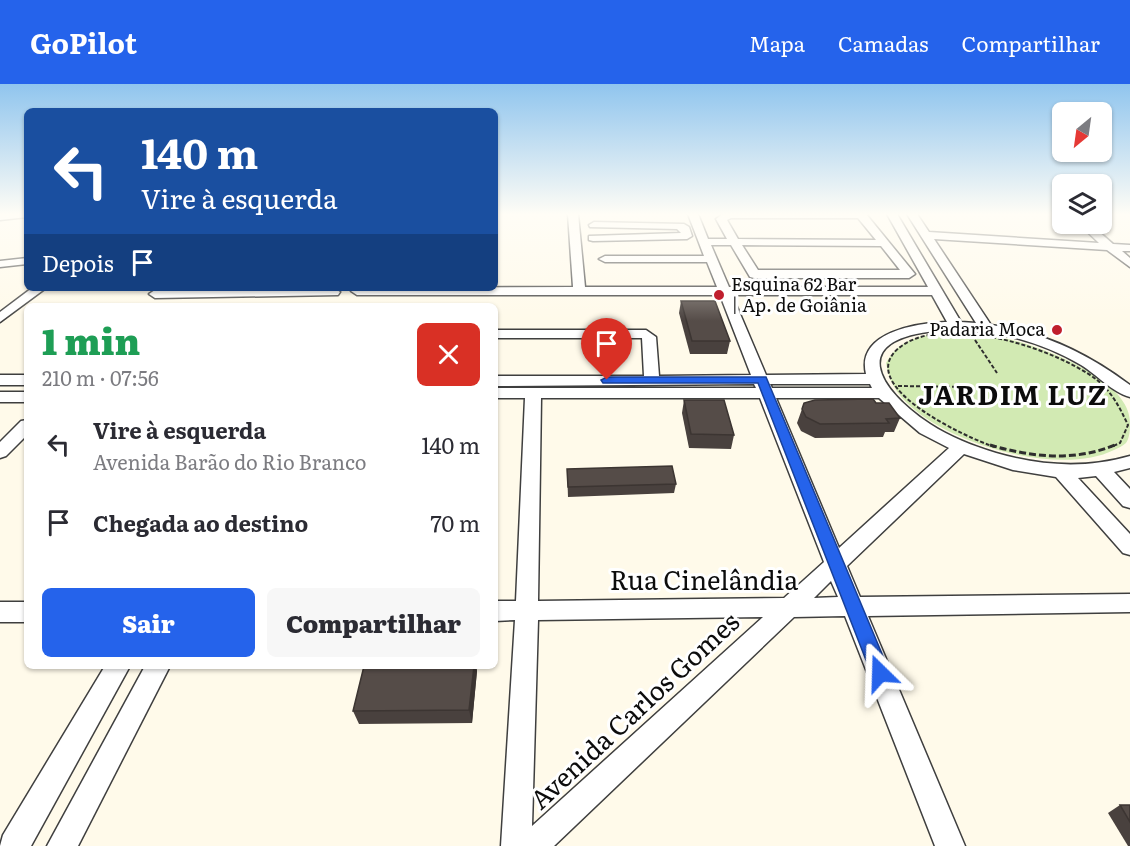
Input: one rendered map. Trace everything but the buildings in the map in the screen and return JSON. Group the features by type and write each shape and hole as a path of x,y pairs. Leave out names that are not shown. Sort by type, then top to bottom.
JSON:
{"street":[{"path":"576,250 579,291"},
{"path":"707,250 950,846"},
{"path":"738,250 751,272 757,275 908,276 889,250"},
{"path":"912,250 956,326"},
{"path":"935,250 987,329"},
{"path":"1113,250 1130,264"},
{"path":"605,259 711,259"},
{"path":"0,264 24,261"},
{"path":"0,318 36,291"},
{"path":"147,303 158,291"},
{"path":"498,291 936,291"},
{"path":"1130,392 1112,377 1052,346 987,329 956,326 924,327 898,334 880,345 872,360 901,411 927,430 961,447 1028,467 1061,471 1102,471 1130,462"},
{"path":"498,334 646,334 649,338 652,380"},
{"path":"1112,377 1130,377"},
{"path":"0,380 24,380"},
{"path":"498,381 652,380 765,387"},
{"path":"498,393 885,386"},
{"path":"516,846 527,611 533,393"},
{"path":"0,398 24,397"},
{"path":"0,452 24,428"},
{"name":"Avenida Carlos Gomes","path":"532,846 961,447"},
{"path":"1061,471 1130,547"},
{"path":"1102,471 1130,501"},
{"name":"Rua Cinelândia","path":"498,611 1130,603"},
{"path":"0,612 24,612"},
{"path":"14,846 116,669"},
{"path":"62,846 156,669"}],"path":[{"path":"942,334 972,334 1010,341 1045,352 1078,367 1104,385 1122,406 1128,424 1120,442 1098,453 1063,457 1023,454 973,439 936,422 885,386 893,381 890,364 898,348 915,339 942,334"},
{"path":"972,334 997,373"},
{"path":"885,386 978,387"}],"green space":[{"path":"940,333 991,336 1023,343 1062,358 1101,379 1116,392 1126,407 1130,425 1126,443 1114,450 1091,457 1064,460 1035,458 976,443 924,417 895,389 886,363 902,344 923,336"}],"place":[{"name":"Esquina 62 Bar | Ap. de Goiânia","path":"719,295"},
{"name":"Padaria Moca","path":"1057,330"}],"district":[{"name":"JARDIM LUZ","path":"1013,396"}],"route":[{"path":"607,380 762,380 880,673"}]}
